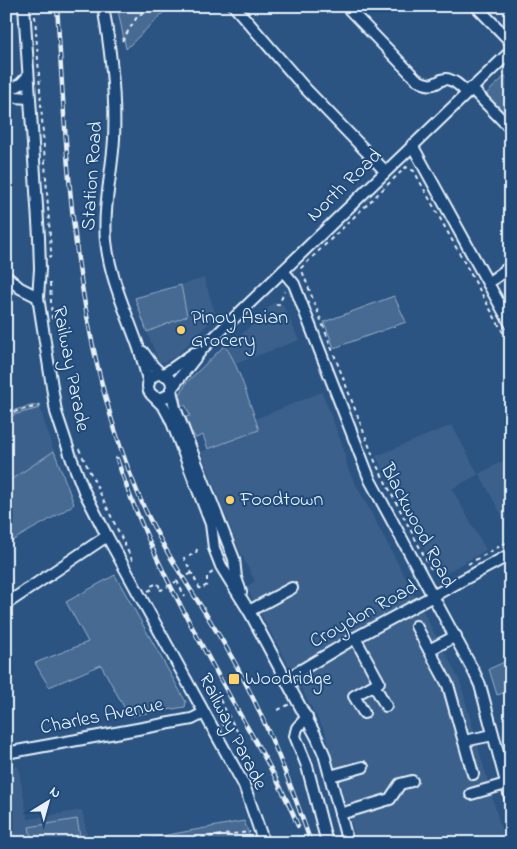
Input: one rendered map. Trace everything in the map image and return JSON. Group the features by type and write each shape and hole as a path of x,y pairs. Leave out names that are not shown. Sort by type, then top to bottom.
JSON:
{"street":[{"name":"Railway Parade","path":"24,6 39,245 38,297 59,421 84,491 244,785 264,843"},
{"name":"Station Road","path":"103,6 112,56 115,118 106,216 106,240 111,271 137,343 148,384"},
{"path":"234,6 304,86 385,171"},
{"path":"346,6 416,79 426,85 432,85 445,79 451,80 469,91 511,129"},
{"path":"476,6 511,42"},
{"name":"North Road","path":"171,389 203,348 469,91 508,58"},
{"path":"6,85 13,88 16,87 28,76"},
{"path":"6,93 15,97 29,98"},
{"path":"412,146 511,325"},
{"path":"488,283 511,266"},
{"name":"Blackwood Road","path":"283,271 294,284 370,480 456,636 480,685 511,801"},
{"path":"6,276 20,288 38,297"},
{"name":"Station Road","path":"137,343 153,366 163,375"},
{"name":"North Road","path":"163,375 203,348"},
{"path":"247,608 238,584 234,559 175,408 170,381 163,375 154,376 148,384 149,391 164,406 171,420 211,524 214,548 221,566 247,608 317,738 330,776 348,843"},
{"path":"152,395 162,398 171,389"},
{"path":"6,604 107,536"},
{"name":"Croydon Road","path":"286,678 355,638 511,554"},
{"path":"221,566 229,565 234,559"},
{"path":"247,608 292,588"},
{"path":"416,626 448,685 472,774"},
{"path":"429,650 456,636"},
{"path":"355,638 379,682 354,696 364,713"},
{"path":"374,685 386,706"},
{"name":"Charles Avenue","path":"6,753 192,719 204,712"},
{"path":"307,717 297,728 295,736 307,766 327,843"},
{"path":"464,742 493,735"},
{"path":"330,776 363,767"},
{"path":"340,814 390,799 400,784 412,781"},
{"path":"471,794 506,784"}],"path":[{"path":"122,41 137,17 151,6"},
{"path":"34,12 52,251 50,258"},
{"path":"431,569 376,464 301,268 406,167 410,168 414,171 511,347"},
{"path":"49,276 52,322"},
{"path":"276,305 279,304 284,291"},
{"path":"6,414 42,405"},
{"path":"78,445 136,568"},
{"path":"468,564 511,540"},
{"path":"197,549 196,552 184,558 200,588"},
{"path":"152,585 158,583 161,590 192,574"},
{"path":"177,582 185,596"},
{"path":"224,726 213,706 220,700 236,731"},
{"path":"146,843 166,838 196,838 251,832"}],"shaded area":[{"path":"117,6 170,6 126,49"},
{"path":"505,76 511,81 511,121 485,95"},
{"path":"204,278 216,316 176,356 165,362 159,362 147,332 187,316 181,285"},
{"path":"181,285 187,316 147,332 135,298"},
{"path":"394,296 406,322 334,348 324,322"},
{"path":"274,302 283,305 299,340 235,364 228,348"},
{"path":"224,346 228,350 238,371 259,430 208,449 203,435 196,438 191,431 186,417 190,416 186,406 181,405 180,395 186,383"},
{"path":"322,392 342,444 349,471 460,681 505,843 357,843 325,732 246,587 255,581 240,552 201,452 259,430 255,419"},
{"path":"39,404 40,408 6,417 6,412"},
{"path":"40,408 54,451 6,483 6,417"},
{"path":"452,425 478,474 511,457 511,532 479,474 452,489 486,550 441,576 437,574 376,456"},
{"path":"54,451 74,504 6,545 6,483"},
{"path":"115,575 186,702 185,707 129,716 101,665 49,687 35,663 88,642 66,602"},
{"path":"511,659 511,691 497,695 489,669"},
{"path":"18,766 28,819 82,810 89,843 6,843 6,768"},
{"path":"77,819 81,842 32,843 29,827"},
{"path":"244,821 252,843 129,843 129,842"}],"railway":[{"path":"57,6 65,131 77,255 100,377 117,437 139,496 159,537 230,654 265,723 285,770 311,843"},
{"path":"117,459 128,491 169,584 276,779 298,826"}],"place":[{"name":"Pinoy Asian Grocery","path":"181,330"},
{"name":"Foodtown","path":"230,500"},
{"name":"Woodridge","path":"234,679"}]}
